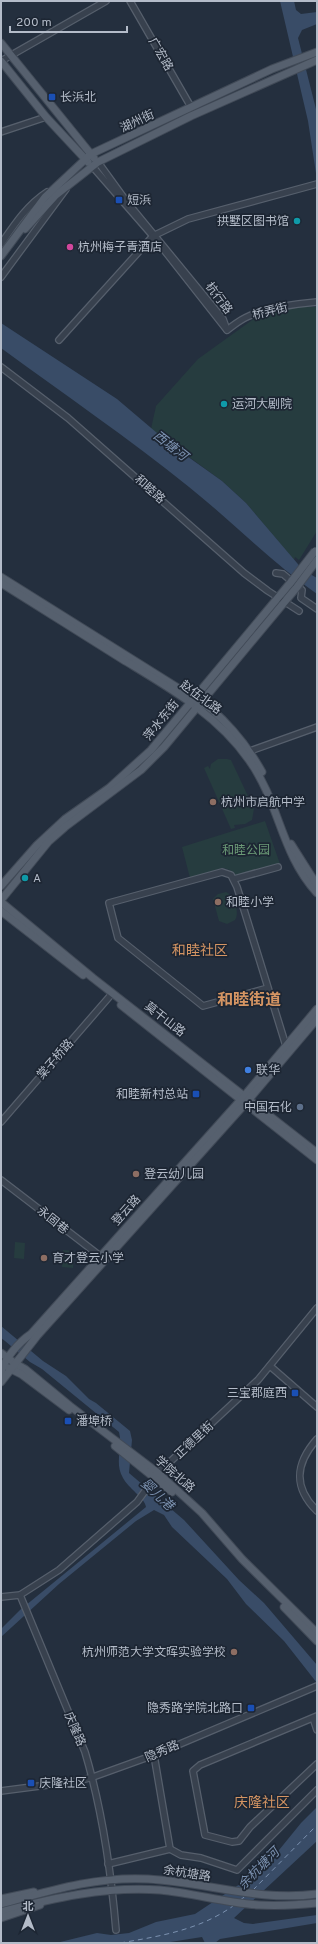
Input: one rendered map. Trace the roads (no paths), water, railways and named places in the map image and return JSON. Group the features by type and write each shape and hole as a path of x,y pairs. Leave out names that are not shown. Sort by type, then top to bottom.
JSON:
{"main road":[{"name":"杭行路","path":"1,43 91,154 95,164"},
{"name":"湖州街","path":"1,256 32,217 66,183 91,154 192,107 315,57"},
{"name":"杭行路","path":"1,61 46,116 85,160 95,164"},
{"name":"湖州街","path":"66,183 95,164 293,65"},
{"name":"湖州街","path":"1,264 32,217"},
{"name":"萍水东街","path":"294,585 316,548"},
{"name":"萍水东街","path":"1,886 33,849 66,819 109,788 151,750 192,700 317,560"},
{"name":"赵伍北路","path":"1,577 192,700 232,729 250,752 269,784 289,840 306,870 317,884"},
{"name":"赵伍北路","path":"1,583 192,700"},
{"name":"萍水东街","path":"1,901 49,841 65,827 141,770 164,747 282,599"},
{"name":"赵伍北路","path":"199,705 227,732 259,775 268,794 285,842 295,864 317,894"},
{"name":"莫干山路","path":"1,901 93,978 245,1099 317,1160"},
{"name":"莫干山路","path":"1,912 317,1153"},
{"name":"登云路","path":"245,1099 317,1009"},
{"name":"登云路","path":"1,1373 5,1362 24,1339 31,1334 102,1258 317,1019"},
{"name":"登云路","path":"1,1382 102,1258"},
{"name":"学院北路","path":"1,1353 5,1362 14,1367 21,1374 119,1446 203,1519 240,1562 317,1641"},
{"name":"学院北路","path":"156,1477 202,1513 242,1559 317,1633"},
{"name":"余杭塘路","path":"1,1904 54,1890 110,1879 147,1879 218,1890 266,1895 317,1894"},
{"name":"余杭塘路","path":"1,1899 26,1892 54,1890"},
{"name":"余杭塘路","path":"1,1912 56,1897 112,1890 162,1890 258,1905 286,1906 317,1903"},
{"name":"余杭塘路","path":"1,1918 28,1910 56,1897"}],"street":[{"path":"1,61 106,1"},
{"name":"广宏路","path":"130,1 192,107"},
{"path":"1,132 46,116"},
{"name":"杭行路","path":"95,164 127,202 227,330"},
{"path":"1,244 20,217 38,198 66,183"},
{"path":"1,277 37,226 59,200 66,183"},
{"path":"59,340 154,236 188,219 316,184"},
{"name":"桥弄街","path":"227,330 248,316 263,311 317,302"},
{"name":"和睦路","path":"1,367 68,418 244,573 299,611"},
{"path":"276,573 283,574 302,590 301,598 317,609"},
{"path":"250,752 317,727"},
{"path":"234,879 278,867"},
{"path":"268,988 203,1006 118,938 108,903 222,872 227,872 234,879 268,988 286,1046"},
{"name":"棠子桥路","path":"1,1122 110,996"},
{"name":"永固巷","path":"1,1180 102,1258"},
{"name":"正德里街","path":"1,1597 20,1595 59,1570 137,1502 156,1477 258,1380 317,1308"},
{"path":"270,1366 317,1407"},
{"path":"317,1439 304,1456 300,1471 303,1492 308,1502 317,1511"},
{"name":"庆隆路","path":"20,1595 31,1625 85,1752 93,1777 112,1890 116,1930"},
{"name":"隐秀路","path":"1,1791 78,1781 93,1777 154,1755 316,1686"},
{"path":"317,1730 315,1717 200,1765 193,1771 205,1835 232,1842 238,1841 250,1827 317,1764"},
{"path":"154,1755 170,1849"},
{"path":"108,1867 170,1849 181,1855 201,1858 238,1870 317,1790"}],"water":[{"path":"280,1 294,1 296,10 301,14 317,12 317,24 302,30 298,38 317,113 317,180 308,121"},
{"name":"西塘河","path":"1,323 117,399 170,444 222,481 246,503 303,570 317,578 317,594 284,569 205,500 166,469 1,348"},
{"path":"1,1326 43,1361 66,1376 89,1399 130,1431 132,1440 129,1473 184,1520 239,1580 264,1603 317,1665 317,1683 284,1641 246,1604 227,1579 172,1527 164,1515 154,1510 136,1521 59,1584 1,1637 1,1629 20,1610 146,1507 143,1500 125,1482 120,1472 119,1432 42,1369 30,1362 1,1338"},
{"path":"317,1807 317,1841 234,1918 244,1923 253,1924 317,1915 317,1923 220,1939 215,1943 205,1943 202,1937 164,1943 56,1943 97,1933 111,1935 129,1933 156,1922 195,1914 255,1874 275,1855 301,1823"}],"place":[{"name":"长浜北","path":"52,97"},
{"name":"短浜","path":"119,200"},
{"name":"拱墅区图书馆","path":"297,221"},
{"name":"杭州梅子青酒店","path":"70,247"},
{"name":"运河大剧院","path":"224,404"},
{"name":"杭州市启航中学","path":"213,802"},
{"name":"A","path":"25,878"},
{"name":"和睦小学","path":"218,902"},
{"name":"联华","path":"248,1070"},
{"name":"和睦新村总站","path":"196,1094"},
{"name":"中国石化","path":"300,1107"},
{"name":"登云幼儿园","path":"136,1174"},
{"name":"育才登云小学","path":"44,1258"},
{"name":"三宝郡庭西","path":"295,1393"},
{"name":"潘埠桥","path":"68,1421"},
{"name":"杭州师范大学文晖实验学校","path":"234,1652"},
{"name":"隐秀路学院北路口","path":"251,1708"},
{"name":"庆隆社区","path":"31,1783"}],"district":[{"name":"和睦社区","path":"200,950"},
{"name":"和睦街道","path":"249,999"},
{"name":"庆隆社区","path":"262,1802"}],"park label":[{"name":"和睦公园","path":"246,850"}],"water label":[{"name":"婴儿港","path":"158,1494"},
{"name":"余杭塘河","path":"258,1868"}]}
